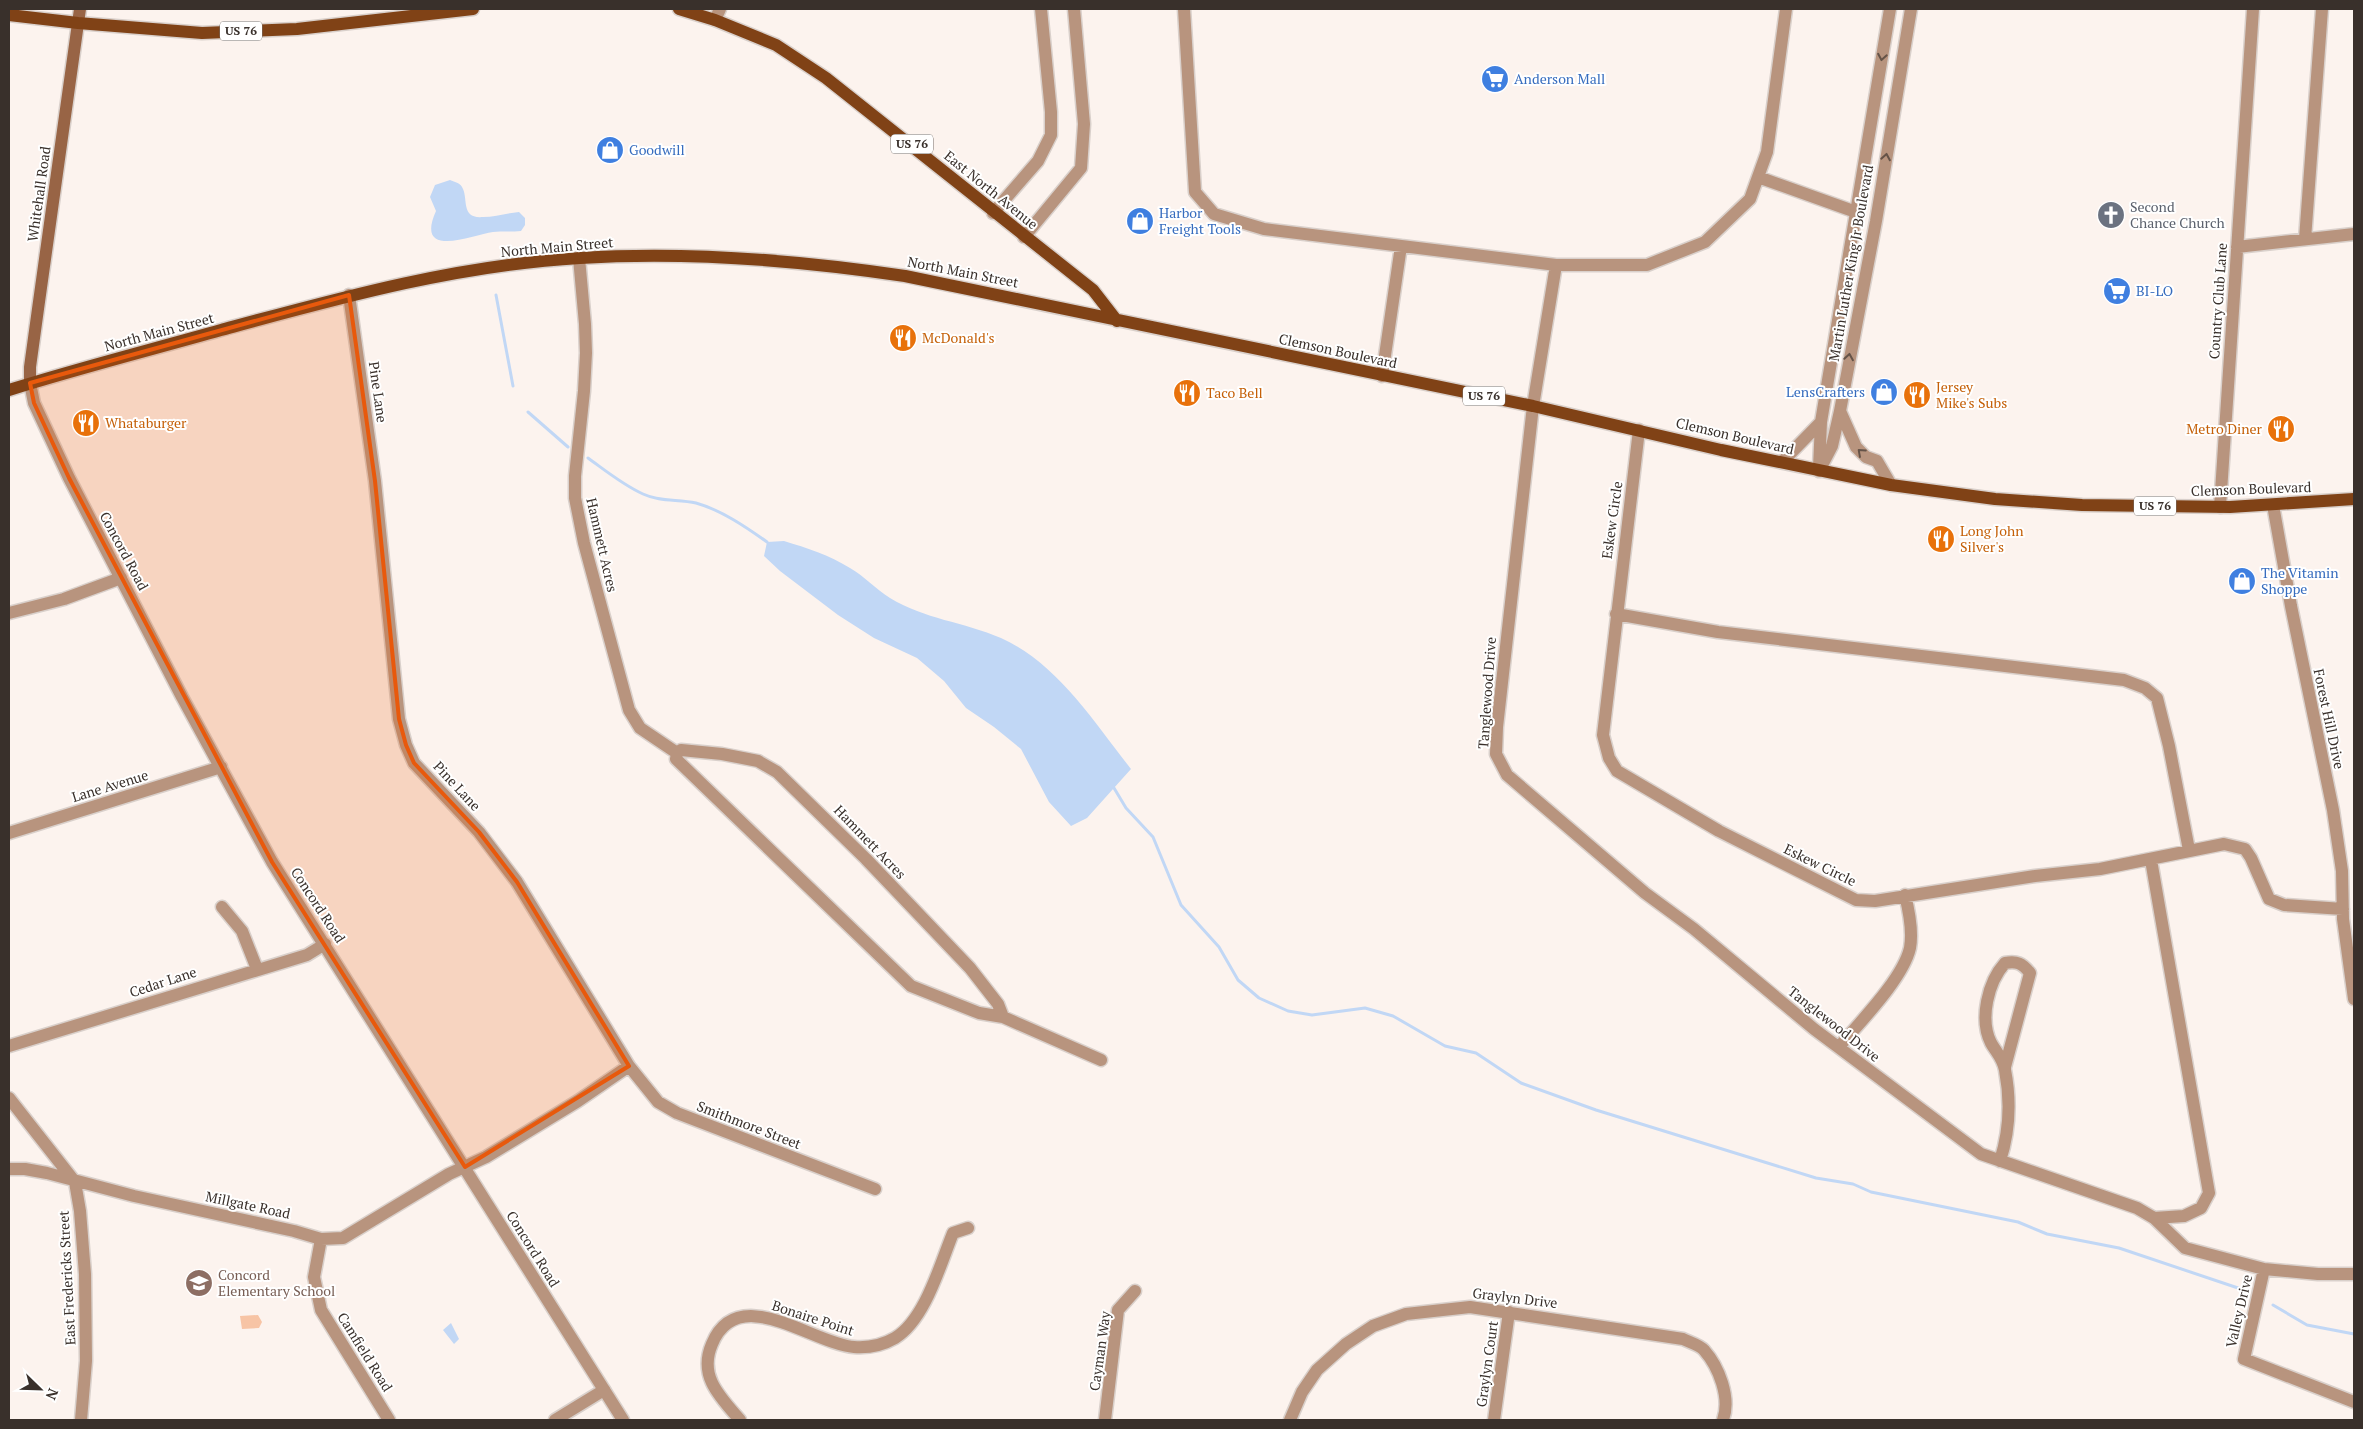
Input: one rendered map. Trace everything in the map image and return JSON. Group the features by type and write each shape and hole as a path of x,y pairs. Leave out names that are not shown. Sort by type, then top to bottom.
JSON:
{"main road":[{"name":"Whitehall Road","path":"30,383 36,318 80,9"},
{"name":"US 76","path":"9,15 78,23 202,33 297,29 473,9"},
{"name":"East North Avenue","path":"680,9 718,14 776,45 826,78 916,148 1024,237 1094,290 1117,321"},
{"name":"North Main Street","path":"9,390 349,295 436,276 579,258 662,255 751,257 824,264 905,276 1117,321"},
{"name":"Clemson Boulevard","path":"1117,321 1533,406 1720,450 1891,485 2054,504 2220,507 2354,499"}],"street":[{"path":"994,213 1038,161 1051,135 1051,112 1041,9"},
{"path":"1024,237 1081,168 1084,124 1074,9"},
{"path":"1184,9 1195,192 1214,214 1264,229 1556,265 1647,265 1705,242 1750,199 1767,152 1786,9"},
{"name":"Martin Luther King Jr Boulevard","path":"1819,471 1821,422 1890,9"},
{"name":"Martin Luther King Jr Boulevard","path":"1819,471 1832,446 1840,412 1876,221 1911,9"},
{"name":"Country Club Lane","path":"2220,507 2253,9"},
{"path":"2305,238 2322,9"},
{"path":"1758,176 1856,212"},
{"path":"2236,247 2354,234"},
{"path":"1382,376 1401,246"},
{"name":"Hammett Acres","path":"579,258 586,353 575,476 575,498 584,543 629,710 640,728 677,753"},
{"name":"Tanglewood Drive","path":"1556,265 1533,406 1497,727 1496,754 1507,775 1645,893 1694,929 1839,1047 1981,1154 2137,1208 2154,1218"},
{"name":"Pine Lane","path":"349,295 375,481 399,719 406,745 414,763 479,832 517,882 629,1066"},
{"name":"Concord Road","path":"30,383 34,403 73,487 272,862 623,1420"},
{"path":"1840,412 1856,447 1866,457 1877,461 1891,485"},
{"path":"1782,462 1821,422"},
{"name":"Eskew Circle","path":"1639,430 1603,735 1609,758 1617,771 1719,831 1856,900 1875,901 1905,895 2151,860 2189,850 2224,844 2245,849 2252,858 2269,899 2284,905 2343,908"},
{"name":"Forest Hill Drive","path":"2273,505 2293,616 2333,810 2342,871 2343,908 2350,979 2354,999"},
{"path":"9,613 64,599 121,578"},
{"path":"1616,614 1718,632 2124,680 2145,688 2156,698 2171,755 2189,850"},
{"name":"Hammett Acres","path":"677,753 681,750 722,754 758,761 777,772 866,859 970,968 998,1004 1003,1016"},
{"name":"Hammett Acres","path":"677,753 676,759 910,986 979,1013 1003,1016 1100,1060"},
{"name":"Lane Avenue","path":"9,833 221,767"},
{"path":"2151,860 2209,1193 2201,1208 2184,1216 2154,1218"},
{"path":"1839,1047 1900,972 1910,948 1910,915 1905,895"},
{"path":"222,906 242,931 257,969"},
{"name":"Cedar Lane","path":"9,1046 307,954 325,944"},
{"path":"2000,1161 2010,1120 2005,1067 1999,1052 1991,1042 1986,1009 1996,973 2005,963 2015,962 2023,965 2030,973 2005,1067"},
{"path":"465,1167 570,1106 629,1066"},
{"name":"Smithmore Street","path":"629,1066 658,1102 677,1113 875,1189"},
{"name":"East Fredericks Street","path":"9,1098 75,1182 80,1211 85,1274 86,1361 81,1420"},
{"name":"Millgate Road","path":"9,1169 39,1172 75,1182 286,1229 321,1239 343,1238 449,1174 465,1167"},
{"path":"2154,1218 2185,1248 2264,1269 2318,1274 2354,1274"},
{"name":"Bonaire Point","path":"740,1420 714,1390 709,1378 707,1365 713,1342 728,1324 744,1317 762,1316 840,1345 854,1347 883,1344 895,1338 914,1320 953,1233 968,1228"},
{"name":"Camfield Road","path":"321,1239 314,1277 321,1310 389,1420"},
{"name":"Valley Drive","path":"2264,1269 2244,1359 2354,1402"},
{"name":"Cayman Way","path":"1105,1420 1118,1310 1135,1291"},
{"name":"Graylyn Drive","path":"1290,1420 1302,1392 1317,1370 1346,1344 1373,1326 1406,1314 1470,1306 1683,1339 1704,1349 1725,1388 1726,1412 1723,1420"},
{"name":"Graylyn Court","path":"1494,1420 1509,1312"},
{"path":"555,1420 604,1390"}],"highlighted area":[{"path":"349,295 375,481 399,719 406,745 414,763 479,832 517,882 629,1066 465,1167 272,862 69,478 34,403 30,383"}],"shaded area":[{"path":"258,1315 262,1322 259,1328 242,1329 240,1316"}],"water":[{"path":"450,180 461,185 468,212 471,215 488,217 519,212 525,218 525,225 521,231 493,232 460,240 439,240 433,235 431,226 436,211 430,197 435,185"},
{"path":"784,541 818,552 842,563 890,598 916,611 1001,638 1021,649 1040,662 1073,695 1131,769 1087,818 1071,826 1049,802 1021,749 994,727 966,708 944,681 917,658 874,638 838,615 780,571 764,556 767,542"},
{"path":"451,1323 459,1339 454,1344 443,1330"}],"waterway":[{"path":"496,295 513,386"},
{"path":"528,412 568,447"},
{"path":"588,458 622,482 649,497 696,503 705,506 733,520 767,542"},
{"path":"1114,788 1126,808 1153,837 1181,905 1219,947 1238,980 1259,998 1288,1011 1312,1015 1365,1008 1393,1016 1445,1046 1476,1053 1521,1083 1596,1110 1816,1178 1853,1184 1871,1192 2018,1222 2047,1234 2119,1248 2241,1289"},
{"path":"2273,1305 2307,1325 2354,1334"}],"place":[{"name":"Anderson Mall","path":"1495,79"},
{"name":"Goodwill","path":"610,150"},
{"name":"Second Chance Church","path":"2111,215"},
{"name":"Harbor Freight Tools","path":"1140,221"},
{"name":"BI-LO","path":"2117,291"},
{"name":"McDonald's","path":"903,338"},
{"name":"LensCrafters","path":"1884,392"},
{"name":"Taco Bell","path":"1187,393"},
{"name":"Jersey Mike's Subs","path":"1917,395"},
{"name":"Whataburger","path":"86,423"},
{"name":"Metro Diner","path":"2281,429"},
{"name":"Long John Silver's","path":"1941,539"},
{"name":"The Vitamin Shoppe","path":"2242,581"},
{"name":"Concord Elementary School","path":"199,1283"}]}
